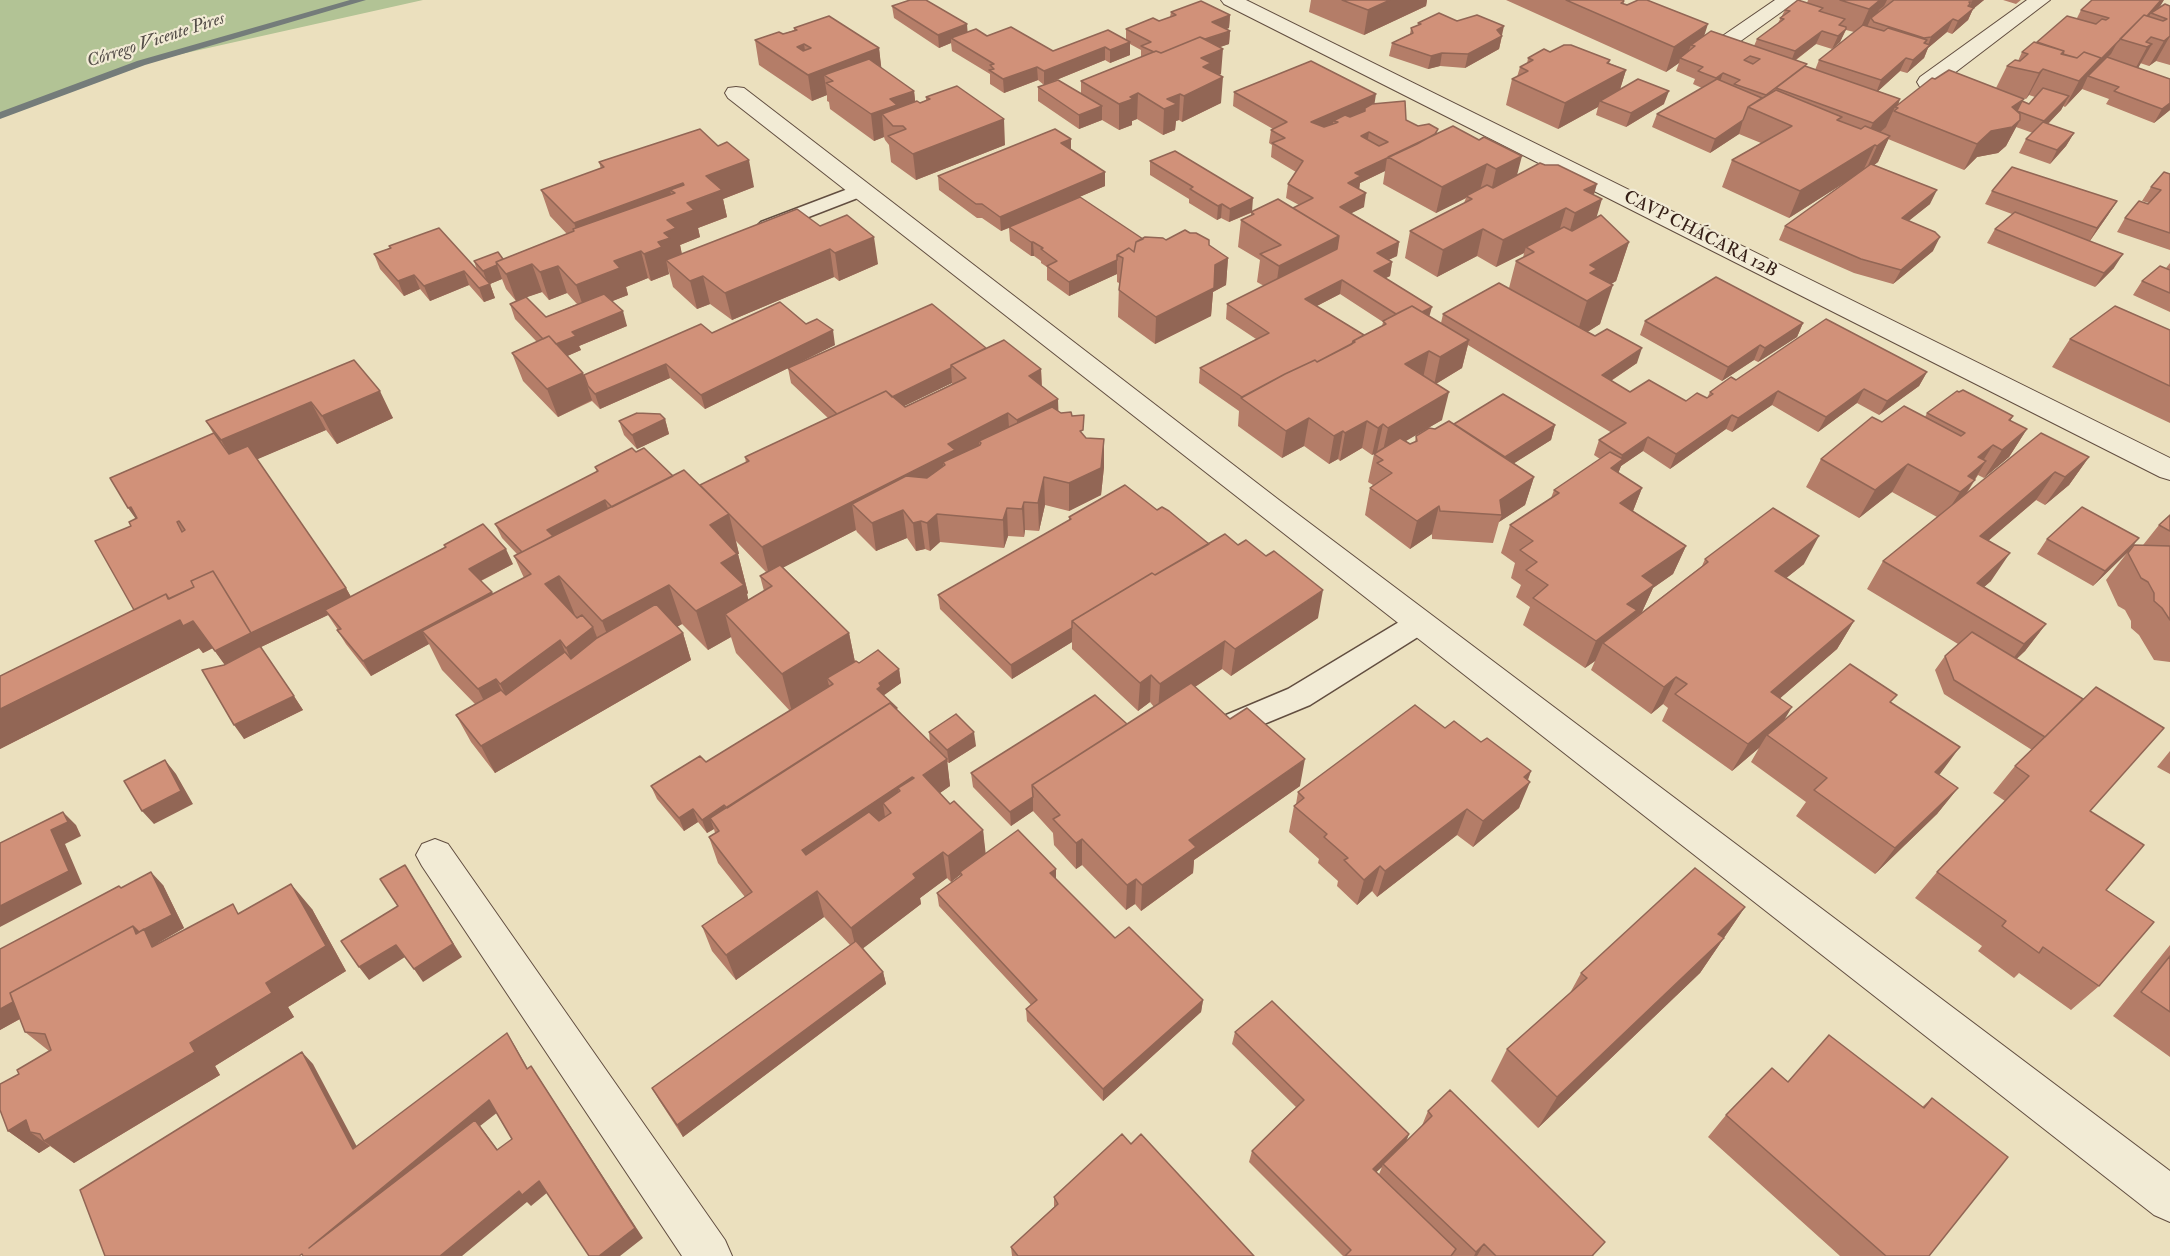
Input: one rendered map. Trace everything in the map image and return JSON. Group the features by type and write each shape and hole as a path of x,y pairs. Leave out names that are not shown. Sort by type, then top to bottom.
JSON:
{"street":[{"name":"CAVP CHÁCARA 12B","path":"1231,0 2170,470"},
{"path":"1728,41 1788,0"},
{"path":"1928,82 2040,0"},
{"path":"736,93 1419,623 2170,1199"},
{"path":"435,855 709,1256"}],"lane":[{"path":"753,232 861,190"},
{"path":"1230,726 1299,697 1419,623"}],"green space":[{"path":"0,0 423,0 141,63 0,116"}],"building":[{"path":"910,0 926,0 967,24 938,35 892,6"},
{"path":"1342,0 1390,0 1368,10"},
{"path":"1566,0 1623,0 1621,3 1627,5 1638,0 1647,0 1708,24 1674,47"},
{"path":"1798,0 1823,8 1819,11 1845,19 1839,25 1846,29 1838,36 1822,31 1795,51 1757,39 1784,19 1780,18 1790,11 1785,10"},
{"path":"1840,0 1880,0 1869,9"},
{"path":"1894,0 1975,0 1969,2 1968,6 1974,8 1958,21 1953,19 1931,37 1924,38 1874,22 1871,18"},
{"path":"2092,0 2161,0 2101,59 2084,52 2077,58 2037,42 2067,16 2096,24 2102,19 2109,18 2081,10"},
{"path":"1201,1 1230,15 1212,22 1230,31 1205,39 1200,37 1161,53 1141,46 1151,42 1126,29 1153,18 1159,21 1176,15 1171,12"},
{"path":"2165,4 2170,6 2170,36 2164,41 2151,37 2146,42 2152,44 2147,47 2120,39 2144,15 2163,21 2167,19 2151,13"},
{"path":"1439,13 1457,21 1477,15 1504,26 1497,30 1502,36 1468,54 1442,53 1431,56 1392,43 1413,33 1411,28 1421,24 1418,23"},
{"path":"829,16 879,48 808,75 755,40 779,32 783,34 797,30 794,28","holes":["804,44 811,48 803,51 797,47"]},
{"path":"1863,25 1884,31 1888,28 1927,40 1924,43 1930,45 1913,60 1906,58 1881,80 1819,60"},
{"path":"1011,27 1053,51 1108,30 1130,42 1110,50 1105,47 1044,71 1037,67 1003,79 989,70 994,69 990,65 994,64 951,38 976,29 987,36"},
{"path":"1711,31 1807,64 1766,95 1734,84 1740,80 1723,73 1716,78 1698,71 1703,67 1680,58 1695,46 1691,45","holes":["1750,56 1760,59 1753,64 1744,60"]},
{"path":"1200,37 1223,49 1201,58 1211,63 1203,67 1223,77 1184,96 1180,94 1167,99 1177,104 1164,109 1138,93 1130,97 1133,99 1119,104 1081,81 1156,51 1161,53"},
{"path":"2034,42 2064,51 2061,54 2077,58 2084,52 2101,58 2079,81 2043,69 2039,73 2007,66 2015,60 2020,61 2028,54 2022,52"},
{"path":"1564,45 1571,45 1610,60 1607,63 1626,70 1565,103 1512,79 1528,71 1520,67 1533,60 1528,58 1544,49 1550,52"},
{"path":"2107,57 2170,79 2170,103 2162,109 2114,91 2119,87 2088,76"},
{"path":"869,59 914,91 890,99 897,105 871,114 826,83 833,81 824,75"},
{"path":"1311,61 1376,94 1311,122 1324,127 1338,122 1333,121 1345,115 1350,117 1365,111 1365,108 1372,104 1405,101 1406,120 1418,126 1429,124 1438,129 1435,134 1417,144 1355,173 1361,176 1348,183 1366,193 1340,207 1399,242 1377,253 1392,262 1374,271 1432,307 1422,312 1412,306 1396,314 1342,280 1305,299 1364,335 1352,344 1317,362 1315,360 1285,374 1242,397 1200,368 1269,333 1227,304 1337,249 1339,236 1293,208 1313,198 1288,184 1303,161 1272,143 1285,138 1271,130 1287,122 1234,92","holes":["1369,132 1388,142 1379,146 1361,136"]},
{"path":"1805,66 1900,99 1873,123 1776,88"},
{"path":"1949,70 2024,99 2012,107 2020,114 2020,120 2012,127 1991,131 1977,144 1894,111 1898,108 1895,107 1932,78 1935,79"},
{"path":"1638,79 1669,91 1631,113 1600,101"},
{"path":"1717,79 1762,98 1748,107 1743,120 1715,139 1657,114"},
{"path":"1058,80 1102,106 1079,115 1038,87"},
{"path":"957,86 1004,119 913,154 888,136 906,129 903,126 893,126 882,114 917,101 920,103 930,99 926,97"},
{"path":"2043,88 2069,96 2044,121 2017,111 2022,101 2029,104"},
{"path":"1776,90 1842,117 1837,120 1861,129 1865,126 1890,136 1800,191 1732,160 1792,126 1748,107"},
{"path":"2043,122 2074,133 2057,150 2026,139"},
{"path":"1453,126 1479,140 1484,137 1522,156 1496,169 1487,164 1442,187 1388,157"},
{"path":"700,129 718,146 727,142 749,160 706,176 722,190 687,203 694,210 667,220 676,228 664,233 670,238 658,242 662,247 644,254 641,251 614,261 620,268 576,285 558,266 540,272 532,264 506,274 496,262 574,231 573,229 675,193 670,190 684,185 683,183 574,223 541,190 604,167 599,162"},
{"path":"1055,129 1071,139 1061,143 1105,172 1000,217 982,204 976,204 938,176"},
{"path":"1175,151 1253,198 1230,209 1222,204 1218,206 1190,189 1193,187 1150,161"},
{"path":"1540,163 1558,165 1597,184 1584,190 1602,199 1575,213 1566,208 1503,240 1483,229 1443,250 1410,231 1472,199 1466,196 1487,185 1493,188"},
{"path":"1871,164 1937,190 1902,218 1935,232 1940,237 1901,270 1861,259 1785,226"},
{"path":"2012,167 2117,201 2097,228 1992,191"},
{"path":"2164,172 2170,174 2170,233 2125,218 2139,201 2148,204 2161,190 2151,187"},
{"path":"1080,197 1143,239 1136,242 1134,252 1129,248 1117,255 1117,260 1069,282 1047,266 1057,261 1041,249 1043,248 1009,227"},
{"path":"1278,199 1339,236 1279,266 1260,254 1281,245 1241,220 1254,214 1251,212"},
{"path":"797,209 820,226 847,215 874,237 835,253 830,249 725,293 703,276 690,281 666,260"},
{"path":"2015,212 2123,254 2104,273 1995,229"},
{"path":"1601,215 1629,242 1590,265 1597,269 1590,273 1613,285 1587,301 1516,261 1534,252 1526,247 1564,227 1572,231"},
{"path":"439,228 490,284 479,288 464,271 424,286 414,275 398,281 374,254 391,248 389,246"},
{"path":"1185,230 1209,240 1209,245 1228,258 1215,265 1214,288 1156,317 1119,290 1123,258 1117,255 1129,248 1134,252 1136,242 1145,237 1166,240"},
{"path":"498,252 503,259 496,262 497,265 483,271 474,261"},
{"path":"2160,266 2170,270 2170,293 2142,281"},
{"path":"1716,277 1803,323 1765,348 1760,345 1728,367 1645,321"},
{"path":"1499,283 1595,336 1607,329 1642,348 1602,375 1630,392 1649,380 1686,401 1697,393 1707,398 1713,394 1710,392 1731,377 1736,380 1826,319 1927,372 1887,401 1864,389 1826,417 1778,391 1738,418 1732,415 1676,454 1648,437 1622,455 1599,440 1626,423 1443,314"},
{"path":"604,294 623,311 572,332 576,336 556,344 549,336 543,339 510,304 526,297 546,317"},
{"path":"780,302 806,324 817,319 833,330 701,395 666,364 595,394 588,386 584,375 701,324 712,333"},
{"path":"932,304 986,348 892,397 886,391 837,414 788,368"},
{"path":"1412,306 1469,340 1440,357 1429,351 1405,364 1449,392 1388,428 1383,424 1378,428 1367,421 1345,433 1343,431 1334,436 1309,418 1286,431 1241,398 1285,374 1315,360 1317,362 1355,342 1353,341 1386,324 1383,321"},
{"path":"2115,306 2170,330 2170,386 2070,339"},
{"path":"549,336 583,373 547,389 512,353"},
{"path":"1004,340 1041,369 1029,376 1058,399 1017,420 1008,413 948,444 955,450 762,547 700,485 749,461 745,457 886,391 905,407 966,378 951,365"},
{"path":"354,360 380,391 322,416 311,402 221,440 206,421"},
{"path":"1963,390 2013,416 2009,420 2027,429 2002,450 1993,445 1978,457 1986,461 1968,476 1975,480 1960,492 1908,464 1875,490 1821,459 1872,417 1882,422 1904,406 1961,436 1965,433 1927,413 1957,391"},
{"path":"1503,394 1555,425 1505,457 1454,424"},
{"path":"1052,407 1061,413 1071,412 1072,416 1084,415 1083,430 1080,431 1086,438 1104,439 1101,468 1069,483 1044,477 1038,503 1024,502 1022,509 1007,508 1003,520 937,514 927,523 921,521 913,523 903,510 872,523 852,504 906,476 927,478 945,465 943,462 980,445 979,441"},
{"path":"637,413 660,414 665,419 632,435 619,421"},
{"path":"1449,421 1534,477 1500,500 1502,515 1440,511 1439,506 1417,521 1370,488 1392,473 1377,463 1383,460 1374,454 1400,438 1410,444 1417,441 1416,436 1429,428 1435,429"},
{"path":"214,433 229,454 248,446 346,588 251,633 213,571 191,581 194,587 169,599 166,594 134,610 95,541 131,526 129,522 137,518 131,507 128,508 110,478","holes":["179,521 185,530 182,532 177,522"]},
{"path":"2041,433 2089,457 2065,477 2055,472 1980,536 2010,553 1977,583 2046,624 2024,644 1883,561"},
{"path":"632,448 636,452 644,448 673,476 612,507 605,500 547,530 553,536 522,552 495,524 598,471 595,467"},
{"path":"1610,452 1623,459 1611,468 1642,488 1620,503 1686,546 1642,576 1654,585 1627,604 1637,610 1596,641 1533,598 1548,585 1526,570 1537,562 1520,550 1533,541 1510,525 1559,493 1554,490"},
{"path":"684,470 729,514 710,525 737,554 721,563 744,585 696,611 669,585 602,621 559,576 545,584 577,618 582,615 593,627 566,648 560,640 500,684 496,679 478,689 422,631 531,574 514,556"},
{"path":"1125,485 1157,510 1162,507 1169,511 1209,544 1155,575 1152,573 1072,621 1072,628 1011,665 938,595 1071,519 1069,517"},
{"path":"2082,507 2139,538 2105,571 2047,539"},
{"path":"1773,508 1819,536 1775,571 1854,621 1771,692 1792,707 1748,744 1675,694 1687,684 1676,677 1664,687 1603,643 1708,562 1705,559"},
{"path":"2170,515 2170,531 2159,525"},
{"path":"483,524 506,549 469,569 492,592 363,661 337,630 341,629 325,610 446,547 444,545"},
{"path":"1225,534 1238,545 1246,540 1266,556 1274,551 1323,590 1235,649 1225,641 1160,684 1151,675 1140,683 1072,621 1152,573 1155,575"},
{"path":"2134,545 2170,546 2170,620 2154,601 2154,593 2148,582 2141,578 2128,553"},
{"path":"780,565 849,633 782,674 725,614 772,586 760,576"},
{"path":"213,571 251,633 215,651 193,621 183,626 180,620 0,709 0,676 166,594 168,599 194,587 191,581"},
{"path":"656,604 683,633 481,746 456,715 501,690 506,695 565,652 571,659 597,638"},
{"path":"1972,632 2083,699 2045,737 1954,680 1945,656"},
{"path":"260,646 294,696 234,725 202,670 224,665"},
{"path":"878,650 899,669 879,683 881,686 877,689 896,709 890,703 727,808 724,805 702,820 693,809 679,818 651,786 700,756 706,762 833,684 827,678 856,661 859,663"},
{"path":"1850,664 1897,695 1890,702 1960,747 1935,772 1958,788 1895,848 1814,790 1827,778 1767,735"},
{"path":"1191,683 1230,719 1247,708 1305,759 1189,840 1196,847 1142,885 1136,879 1127,885 1082,839 1076,843 1053,819 1060,815 1032,785"},
{"path":"2096,687 2164,728 2090,811 2144,845 2106,890 2154,922 2099,986 2043,947 2039,953 2002,926 2006,921 1937,872 2029,776 2015,766"},
{"path":"1095,695 1127,724 1032,785 1033,797 1010,812 971,773"},
{"path":"890,703 947,759 923,775 950,804 954,801 983,830 948,856 943,852 913,874 916,878 851,928 817,891 726,955 702,926 752,892 709,837 719,831 710,818","holes":["912,777 914,778 898,788 900,791 883,803 891,813 879,821 869,812 806,855 802,850"]},
{"path":"1415,705 1445,728 1454,721 1481,742 1487,738 1531,771 1524,777 1530,782 1483,821 1467,809 1385,871 1380,866 1364,880 1344,860 1348,858 1324,837 1327,834 1294,806 1304,798 1298,792"},
{"path":"956,714 974,732 947,750 929,732"},
{"path":"165,760 181,791 142,811 124,781"},
{"path":"63,812 68,822 51,830 69,871 0,906 0,843"},
{"path":"1018,830 1056,869 1050,873 1115,938 1129,927 1203,1000 1103,1089 1026,1009 1037,1000 937,893 962,875 960,872"},
{"path":"405,865 453,944 414,969 396,945 359,967 341,941 398,906 380,879"},
{"path":"1695,868 1745,907 1718,934 1724,938 1557,1097 1507,1049 1587,978 1581,973"},
{"path":"151,872 172,915 139,932 133,926 10,993 13,1002 0,1009 0,949 119,886 121,888"},
{"path":"291,884 326,946 266,983 272,993 190,1043 195,1052 44,1141 40,1134 30,1132 26,1120 8,1131 0,1110 0,1084 19,1074 17,1070 51,1050 45,1034 25,1032 10,993 133,926 136,934 144,929 152,947 233,904 238,914"},
{"path":"856,941 883,972 677,1125 652,1088"},
{"path":"2170,956 2170,1012 2141,992"},
{"path":"1272,1001 1409,1134 1373,1169 1456,1249 1451,1256 1345,1256 1351,1250 1252,1151 1304,1100 1235,1032"},
{"path":"507,1033 527,1069 531,1066 635,1228 599,1256 589,1256 539,1181 522,1195 519,1191 440,1256 303,1256 302,1254 299,1256 105,1256 80,1190 302,1052 353,1149","holes":["489,1100 512,1139 497,1150 475,1120 309,1248"]},
{"path":"1829,1035 1924,1108 1932,1098 2008,1157 1929,1256 1886,1256 1726,1115 1772,1068 1788,1082"},
{"path":"1450,1090 1605,1242 1592,1256 1496,1256 1484,1244 1476,1252 1383,1164 1432,1116 1428,1111"},
{"path":"1122,1134 1131,1144 1141,1134 1254,1256 1018,1256 1011,1247 1058,1204 1054,1197"}],"waterway":[{"name":"Córrego Vicente Pires","path":"0,116 141,63 361,0"}]}
